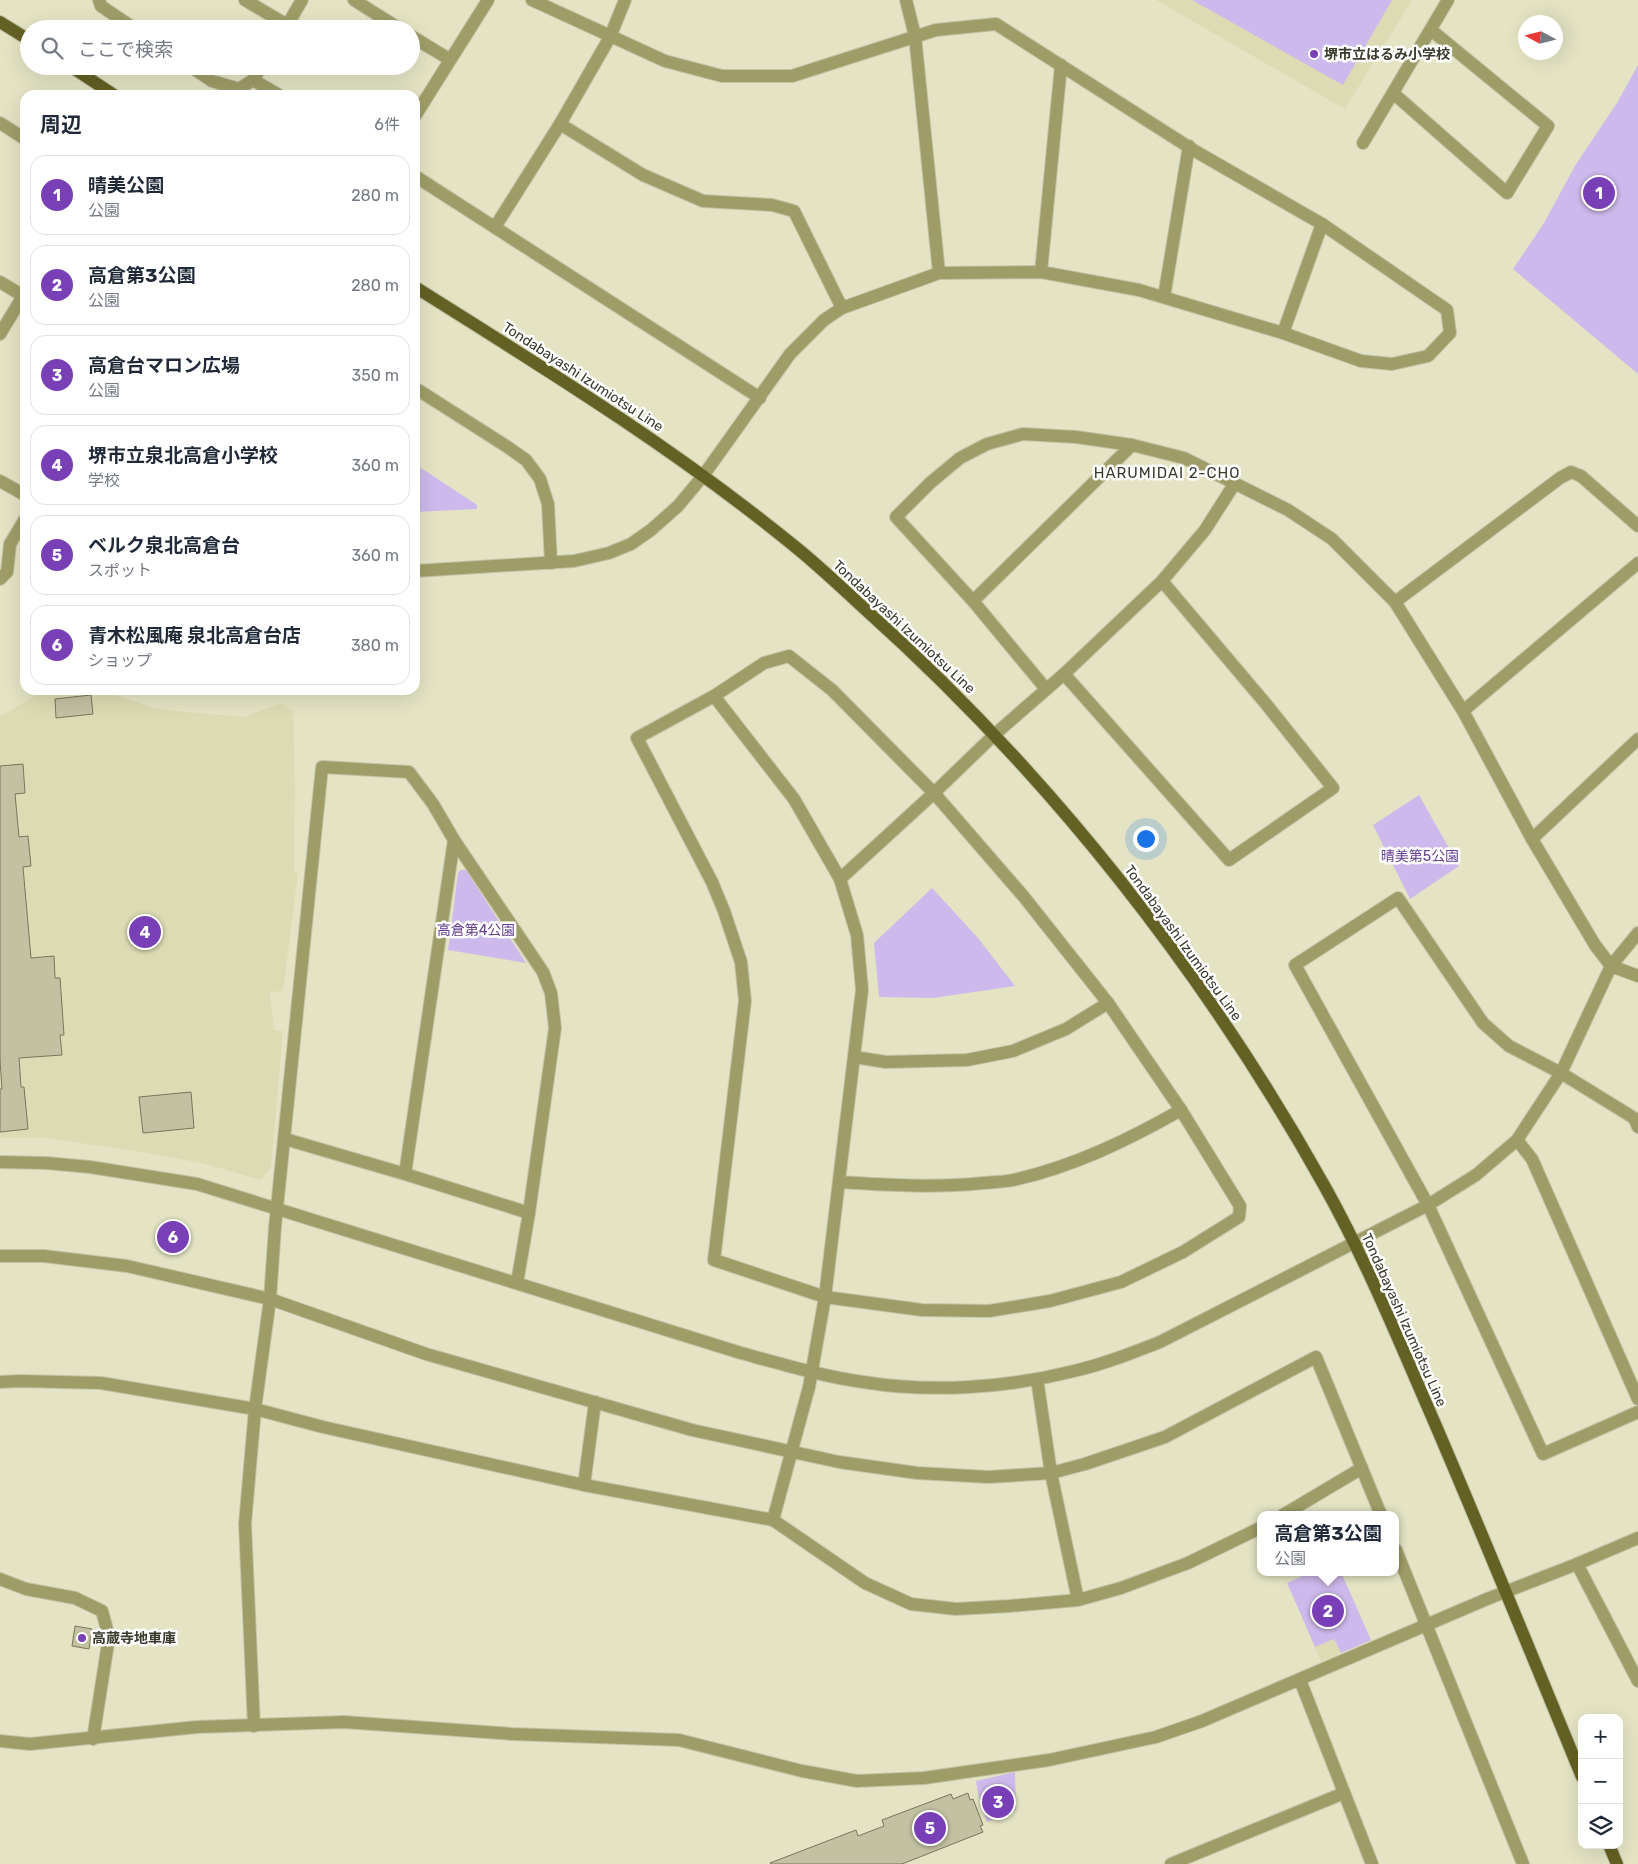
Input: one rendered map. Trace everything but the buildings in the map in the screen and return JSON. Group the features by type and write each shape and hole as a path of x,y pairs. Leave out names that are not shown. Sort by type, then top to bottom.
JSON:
{"main road":[{"path":"0,22 20,34"},
{"path":"84,75 106,90"},
{"name":"Tondabayashi Izumiotsu Line","path":"420,290 618,415 703,476 795,546 912,652 994,735 1070,820 1139,904 1207,997 1278,1106 1328,1192 1373,1280 1507,1592 1578,1767"},
{"path":"1611,1849 1617,1864"}],"street":[{"path":"99,0 101,6 122,20"},
{"path":"245,0 275,20"},
{"path":"290,20 302,0"},
{"path":"354,0 386,20"},
{"path":"420,108 488,0"},
{"path":"420,571 574,561 609,553 631,544 651,530 678,506 703,476 790,354 824,320 842,308 939,273 1042,272 1139,290 1283,333 1361,362 1392,364 1428,356 1450,333 1447,310 1322,224 1189,146 996,24 936,30 792,76 722,76 665,61 532,0"},
{"path":"495,228 560,124 610,37 625,0"},
{"path":"906,0 915,36 939,273"},
{"path":"1363,144 1448,0"},
{"path":"1394,93 1508,193 1548,126 1431,30"},
{"path":"420,41 449,59"},
{"path":"1042,272 1061,65"},
{"path":"203,75 212,81 239,89 253,80 256,75"},
{"path":"253,80 270,90"},
{"path":"0,123 20,136"},
{"path":"560,124 643,175 703,201 772,205 794,211 842,308"},
{"path":"1164,297 1189,146"},
{"path":"420,179 760,398"},
{"path":"1283,333 1322,224"},
{"path":"0,282 20,294"},
{"path":"0,334 20,302"},
{"path":"420,391 526,460 540,479 548,504 551,563"},
{"path":"1046,689 973,602 896,517 930,483 960,458 987,444 1023,434 1076,436 1132,445 1184,458 1288,510 1332,539 1395,602 1463,711 1532,839 1595,945 1611,966 1638,976"},
{"path":"973,602 1132,445"},
{"path":"1395,602 1560,478 1571,472 1581,476 1638,526"},
{"path":"0,481 20,492"},
{"path":"840,879 994,735 1064,674 1162,581 1205,530 1235,483"},
{"path":"0,579 7,572 10,544 20,527"},
{"path":"1463,711 1638,563"},
{"path":"1064,674 1229,860 1333,788 1266,704 1162,581"},
{"path":"789,656 832,690 934,793 1024,897 1108,1003 1181,1110 1240,1206 1239,1217 1184,1252 1120,1282 1050,1301 989,1311 922,1310 825,1297 714,1260 745,1001 741,962 712,882 637,738 714,696 764,663 789,656"},
{"path":"714,696 794,799 840,879 857,935 862,990 825,1297 812,1373 773,1520"},
{"path":"1532,839 1638,740"},
{"path":"254,1726 245,1524 255,1409 270,1300 322,767 409,772 433,804 454,840 543,972 551,993 555,1028 529,1213 517,1283"},
{"path":"405,1174 454,840"},
{"path":"1637,1120 1561,1073 1509,1046 1483,1023 1398,898 1295,965 1428,1205 1543,1454 1638,1412"},
{"path":"0,1162 46,1162 134,1173 197,1184 741,1353 812,1373 864,1383 921,1388 975,1386 1036,1379 1075,1371 1116,1359 1160,1342 1428,1205 1476,1175 1517,1140 1561,1073 1611,966 1638,933"},
{"path":"854,1057 886,1062 967,1060 1013,1051 1066,1029 1108,1003"},
{"path":"839,1182 954,1186 1012,1180 1074,1162 1133,1137 1181,1110"},
{"path":"285,1139 529,1213"},
{"path":"1517,1140 1532,1158 1638,1399"},
{"path":"0,1256 44,1256 127,1266 270,1300 426,1354 692,1430 792,1453 917,1473 989,1477 1051,1473 1085,1464 1165,1436 1316,1357 1379,1511"},
{"path":"1036,1379 1051,1473 1078,1600"},
{"path":"0,1382 101,1383 255,1409 333,1429 584,1485 773,1520 864,1584 911,1604 956,1609 1078,1600 1121,1588 1188,1563 1257,1529"},
{"path":"584,1485 595,1402"},
{"path":"1290,1511 1362,1468"},
{"path":"0,1742 30,1744 198,1727 344,1722 512,1734 679,1740 802,1771 857,1781 915,1778 1049,1760 1156,1736 1202,1721 1638,1538"},
{"path":"1399,1558 1523,1864"},
{"path":"1577,1564 1638,1681"},
{"path":"0,1579 26,1589 76,1598 102,1610 109,1637 93,1739"},
{"path":"1300,1680 1372,1864"},
{"path":"1171,1864 1344,1793"}],"shaded area":[{"name":"堺市立はるみ小学校","path":"1156,0 1412,0 1345,109"},
{"path":"36,695 114,695 154,708 244,717 282,703 293,712 295,787 294,872 298,873 283,991 270,992 274,1030 283,1031 271,1167 261,1180 206,1164 142,1152 46,1138 0,1138 0,717"},
{"path":"1334,1639 1341,1653 1321,1662 1315,1647"}],"green space":[{"name":"堺市立はるみ小学校","path":"1192,0 1392,0 1343,85"},
{"path":"1638,65 1638,374 1513,269 1544,223 1576,164 1617,103"},
{"path":"420,467 477,505 477,509 420,512"},
{"name":"晴美第5公園","path":"1419,795 1459,866 1410,899 1373,825"},
{"name":"高倉第4公園","path":"460,870 466,870 526,963 448,950 458,873"},
{"path":"932,888 978,938 1015,986 933,998 879,997 874,943"},
{"path":"1302,1576 1343,1576 1371,1640 1341,1653 1334,1639 1315,1647 1287,1583"},
{"path":"1015,1772 1016,1810 987,1822 976,1781"}],"place":[{"name":"堺市立はるみ小学校","path":"1314,54"},
{"name":"晴美公園","path":"1599,193"},
{"name":"堺市立泉北高倉小学校","path":"145,932"},
{"name":"青木松風庵 泉北高倉台店","path":"173,1237"},
{"name":"高倉第3公園","path":"1328,1611"},
{"name":"高蔵寺地車庫","path":"82,1638"},
{"name":"高倉台マロン広場","path":"998,1802"},
{"name":"ベルク泉北高倉台","path":"930,1828"}],"district":[{"name":"HARUMIDAI 2-CHO","path":"1167,473"}]}
